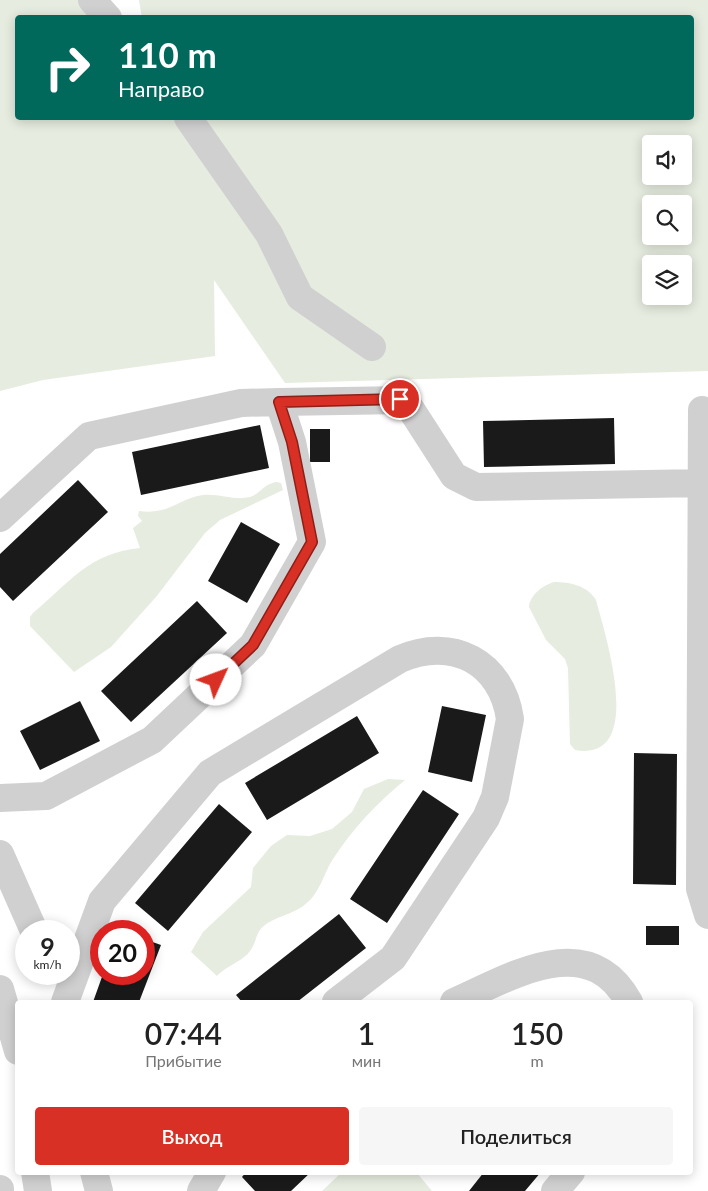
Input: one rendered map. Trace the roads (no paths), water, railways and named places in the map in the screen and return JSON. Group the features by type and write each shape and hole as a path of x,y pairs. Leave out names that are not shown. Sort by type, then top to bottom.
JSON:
{"lane":[{"path":"92,0 105,15"},
{"path":"189,120 269,234 300,297 372,347"},
{"path":"0,518 89,436 240,403 405,400 454,476 476,487 702,483"},
{"path":"0,798 46,796 152,740 253,645 312,542 292,442 279,402"},
{"path":"702,410 700,890 708,915"},
{"path":"63,988 102,901 210,773 400,659 426,650 440,650 466,656 478,663 497,682 508,706 510,719 492,808 393,958 339,1000"},
{"path":"0,854 29,920"},
{"path":"459,1000 541,965 565,962 589,966 600,972 619,987 628,1000"},
{"path":"0,989 15,1041"},
{"path":"35,1175 38,1191"},
{"path":"95,1175 100,1191"},
{"path":"201,1191 210,1175"},
{"path":"555,1191 568,1175"}]}
